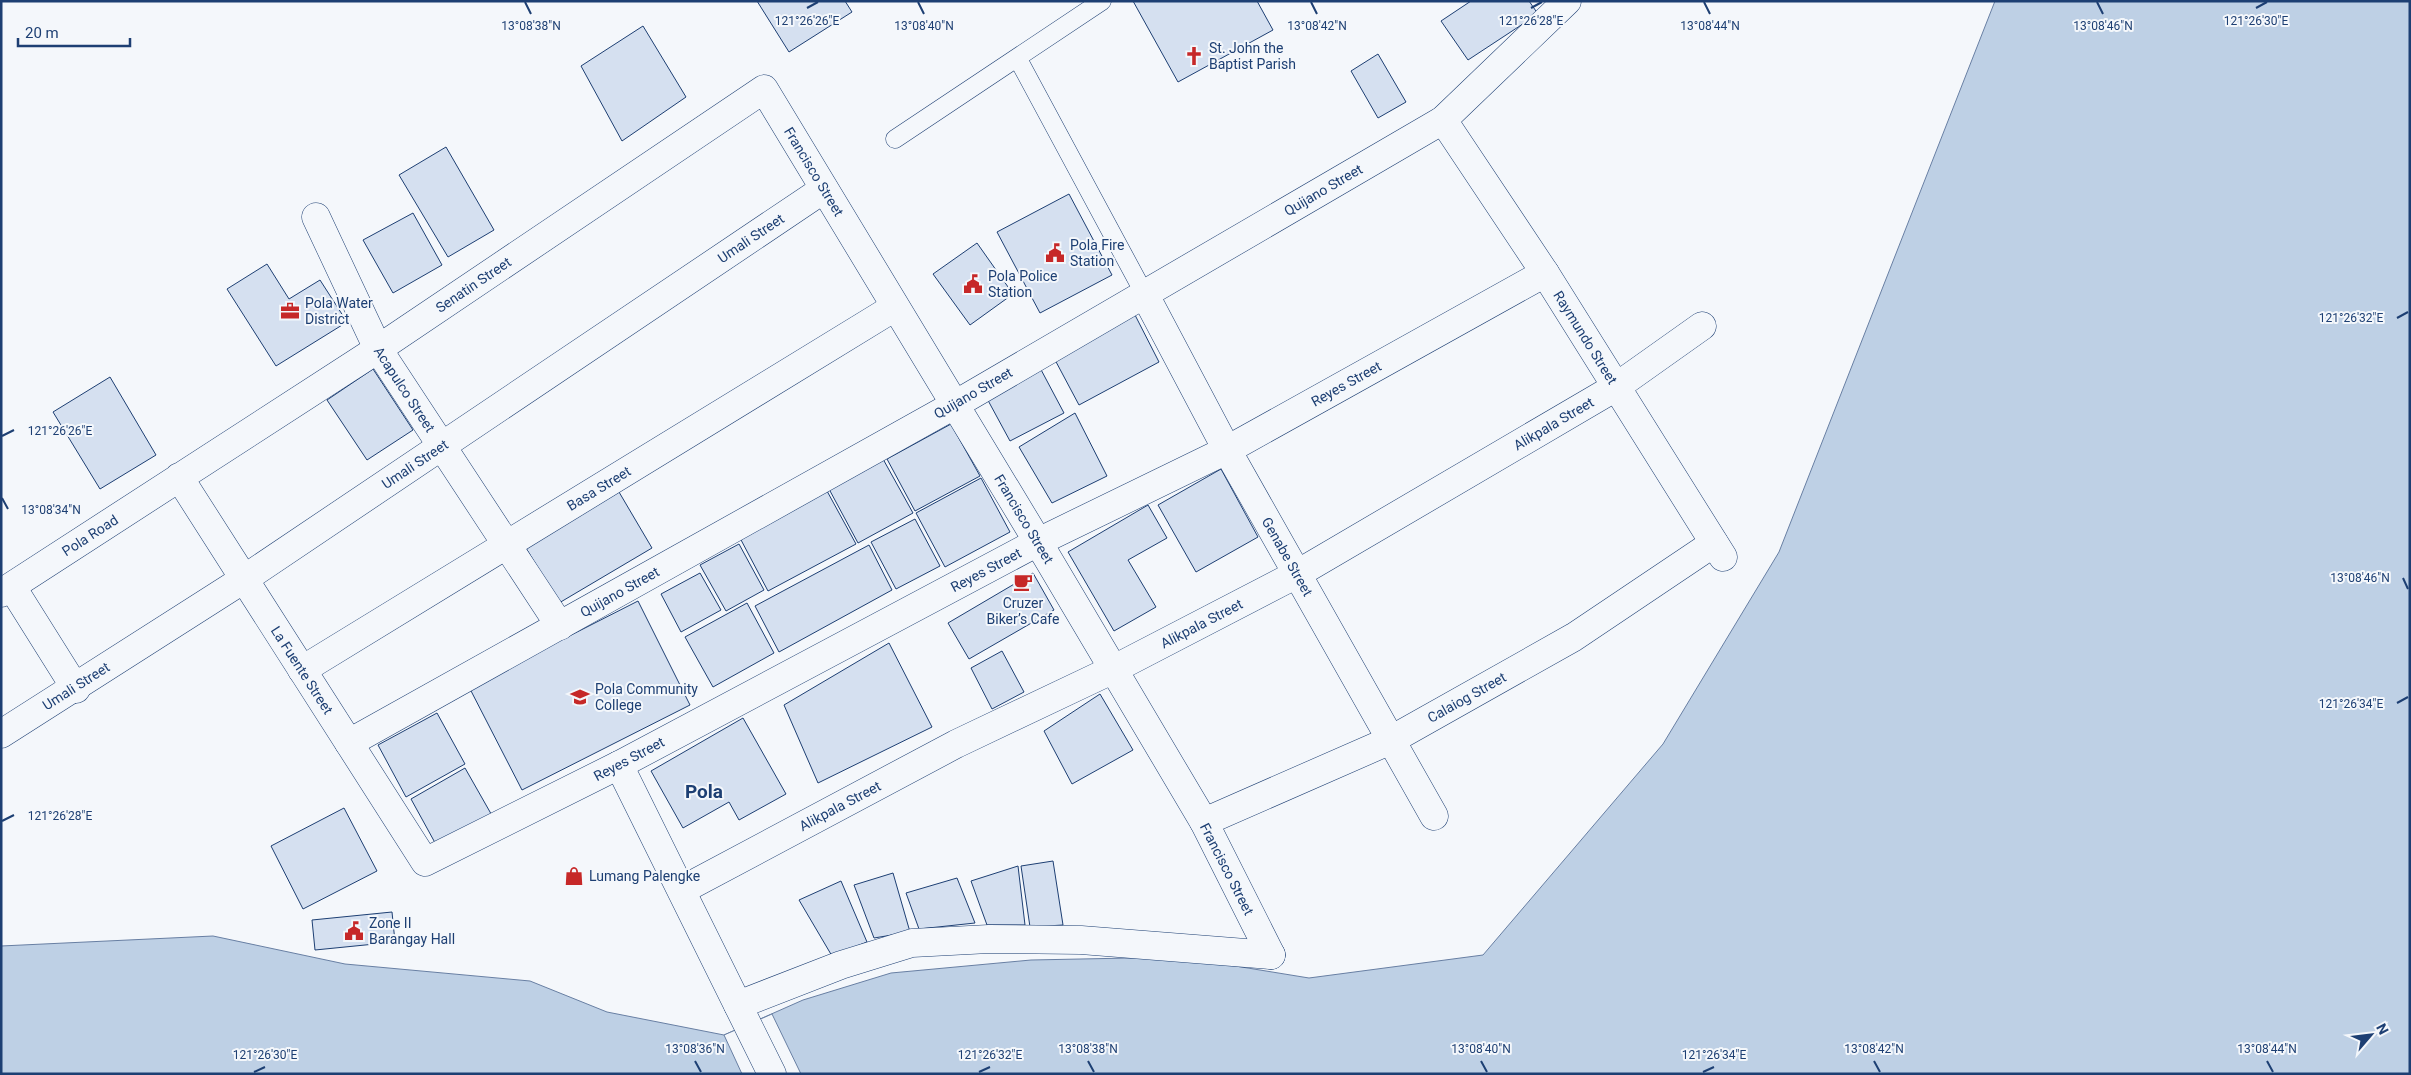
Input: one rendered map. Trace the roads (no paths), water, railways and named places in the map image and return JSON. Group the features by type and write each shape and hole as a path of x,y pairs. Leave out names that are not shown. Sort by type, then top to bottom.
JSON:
{"street":[{"name":"Quijano Street","path":"349,743 956,404 1443,120 1567,1"},
{"name":"Francisco Street","path":"742,1013 842,965 912,943 989,939 1082,940 1272,955 1204,822 956,404 764,89"},
{"name":"Senatin Street","path":"179,477 378,350 764,89"},
{"name":"Raymundo Street","path":"1443,120 1545,273 1718,550"},
{"name":"Umali Street","path":"1,734 76,689 244,579 824,189"},
{"name":"Acapulco Street","path":"316,217 378,350 560,626"},
{"name":"Reyes Street","path":"426,862 619,765 1038,542 1227,450 1545,273"},
{"name":"Genabe Street","path":"1144,295 1227,450 1434,816"},
{"name":"Basa Street","path":"302,670 895,306"},
{"name":"Alikpala Street","path":"682,890 956,744 1114,669 1297,574 1616,387 1702,326"},
{"name":"La Fuente Street","path":"179,477 426,862"},
{"name":"Pola Road","path":"6,590 179,477"},
{"name":"Calaiog Street","path":"1204,822 1391,740 1574,638 1718,550"},
{"path":"6,590 76,689"},
{"path":"619,765 772,1074"}],"lane":[{"path":"895,139 1018,59 1102,1"},
{"path":"1018,59 1144,295"}],"water":[{"path":"1995,1 2410,1 2410,1074 1,1074 1,946 213,936 345,964 530,981 607,1012 724,1035 803,1000 891,973 1031,960 1180,957 1309,978 1483,955 1663,744 1779,552"}],"place":[{"name":"St. John the Baptist Parish","path":"1194,56"},
{"name":"Pola Fire Station","path":"1055,253"},
{"name":"Pola Police Station","path":"973,284"},
{"name":"Pola Water District","path":"290,311"},
{"name":"Cruzer Biker’s Cafe","path":"1023,582"},
{"name":"Pola Community College","path":"580,697"},
{"name":"Lumang Palengke","path":"574,876"},
{"name":"Zone II Barangay Hall","path":"354,931"}],"district":[{"name":"Pola","path":"704,791"}]}
